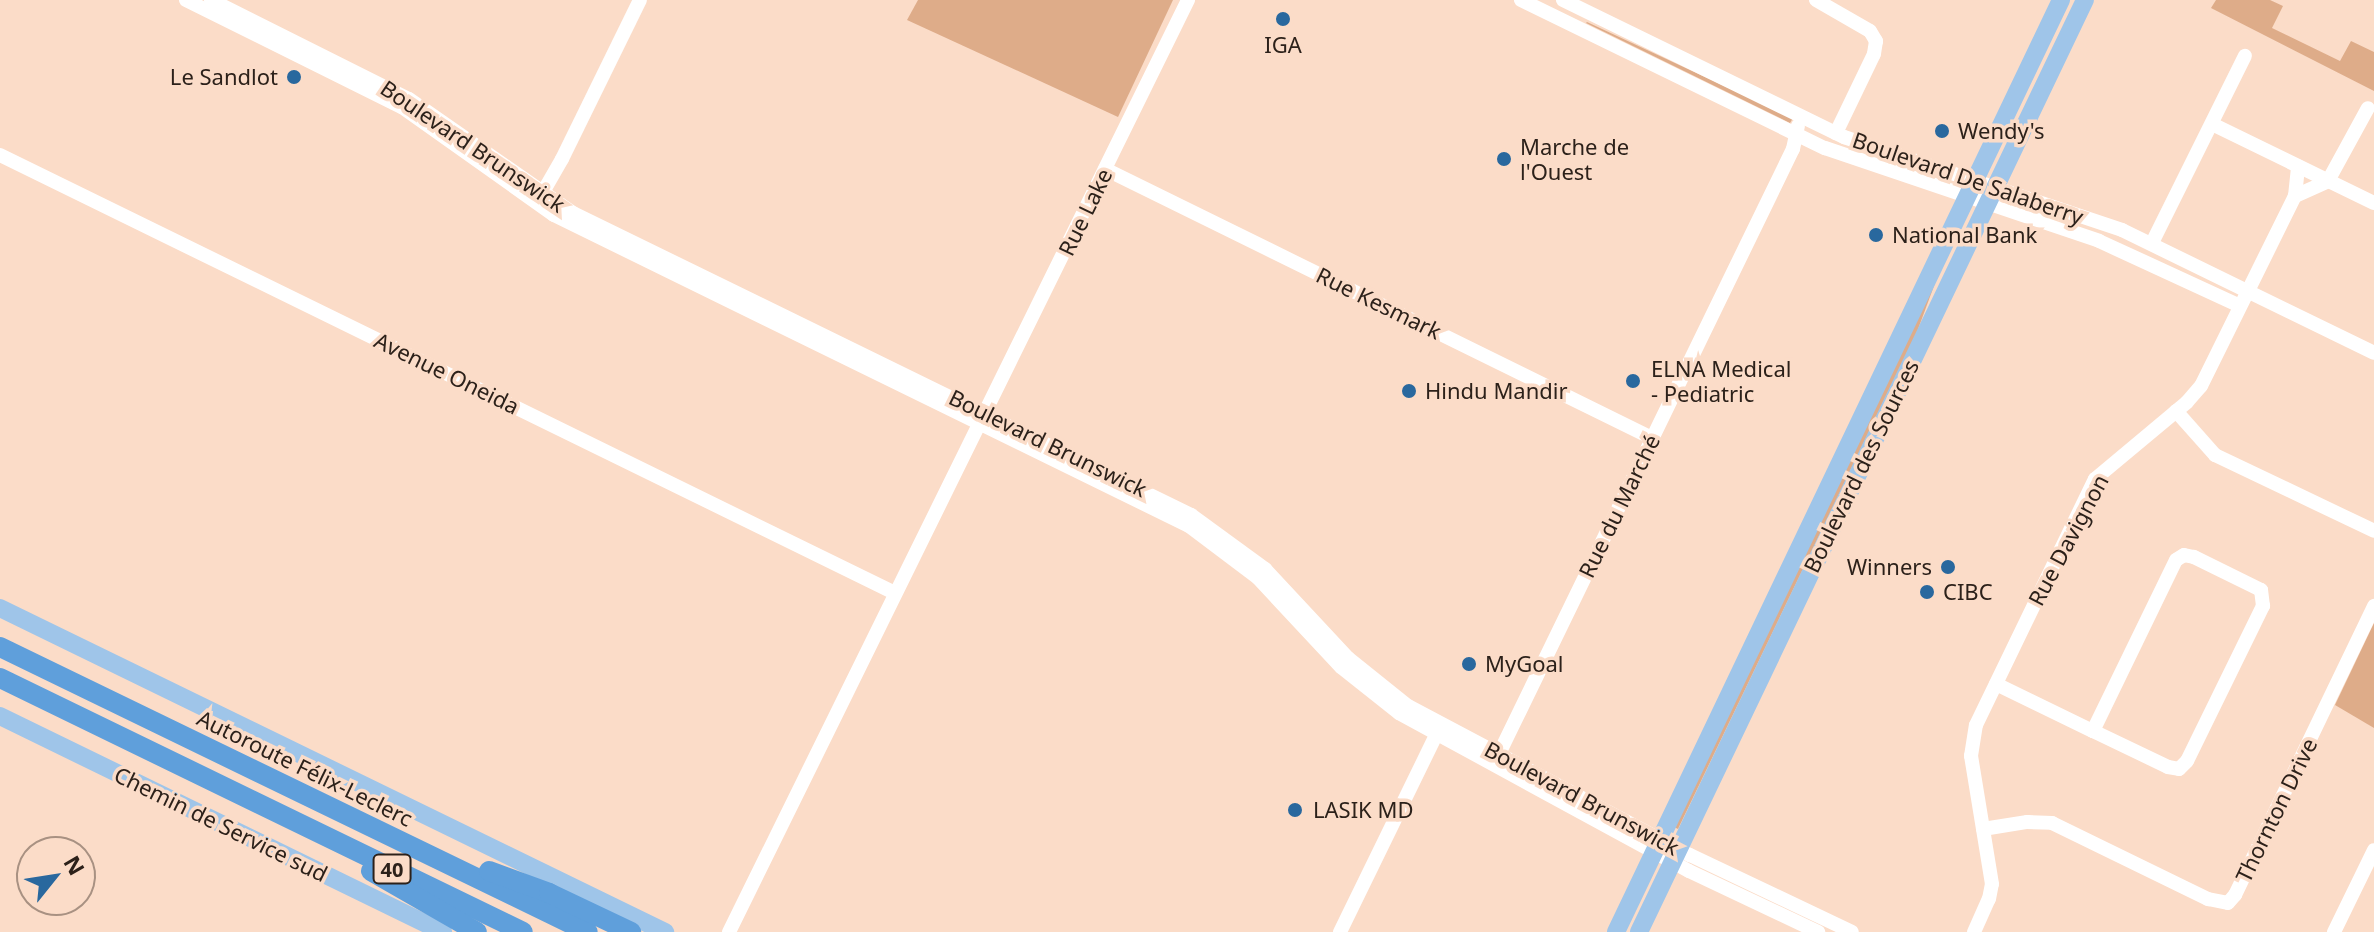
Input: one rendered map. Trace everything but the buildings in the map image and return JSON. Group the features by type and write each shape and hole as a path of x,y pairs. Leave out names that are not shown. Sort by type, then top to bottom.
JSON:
{"highway":[{"name":"Autoroute Félix-Leclerc","path":"0,647 588,932"},
{"name":"40","path":"0,678 523,932"},
{"path":"261,805 477,932"},
{"path":"376,829 549,893 631,932"}],"main road":[{"name":"Boulevard des Sources","path":"1616,932 2061,0"},
{"name":"Boulevard des Sources","path":"1639,932 2085,0"},
{"path":"0,608 665,932"},
{"name":"Chemin de Service sud","path":"0,716 443,932"}],"street":[{"name":"Boulevard Brunswick","path":"186,0 402,107 540,198"},
{"name":"Boulevard Brunswick","path":"211,0 401,94 567,221 1162,499 1210,526 1278,582 1339,650 1375,682 1425,716 1496,758 1818,932"},
{"path":"540,198 640,0"},
{"name":"Rue Lake","path":"729,932 937,504 983,418 1188,0"},
{"name":"Boulevard De Salaberry","path":"1563,0 1836,133 2080,234 2240,306"},
{"path":"1816,0 1832,3 1870,31 1877,44 1836,133"},
{"name":"Boulevard De Salaberry","path":"1528,2 1839,154 1971,188"},
{"path":"2152,243 2245,56"},
{"path":"2295,196 2328,181 2368,108"},
{"name":"Rue du Marché","path":"1496,758 1793,149 1794,134 1803,117"},
{"path":"2212,124 2374,203"},
{"name":"Avenue Oneida","path":"0,155 895,593"},
{"name":"Rue Davignon","path":"1974,932 1992,887 1971,743 1996,684 2097,475 2176,411 2201,386 2295,196 2298,166"},
{"name":"Rue Kesmark","path":"1105,169 1652,438"},
{"name":"Boulevard De Salaberry","path":"1991,196 2086,218 2152,243 2374,353"},
{"path":"2080,234 2086,218"},
{"path":"2176,411 2211,452 2374,531"},
{"name":"Boulevard Brunswick","path":"983,418 1164,512 1211,540 1263,583 1330,657 1365,688 1436,735 1496,758"},
{"path":"1996,684 2093,731 2172,768 2185,765 2263,606 2261,590 2194,557 2184,555 2176,560 2093,731"},
{"name":"Thornton Drive","path":"1983,829 2027,822 2052,823 2208,899 2228,903 2235,895 2374,606"},
{"path":"1340,932 1436,735"},
{"name":"Boulevard Brunswick","path":"1674,855 1852,932"},
{"path":"2334,932 2373,855"}],"shaded area":[{"path":"918,0 1173,0 1118,117 907,20"},
{"path":"2216,0 2270,0 2283,6 2272,28 2340,61 2351,41 2374,52 2374,91 2211,8"},
{"path":"1587,22 1793,118 1790,123"},
{"path":"1938,275 1917,332 1678,829 1672,826"},
{"path":"2374,623 2374,728 2335,705"}],"place":[{"name":"IGA","path":"1283,19"},
{"name":"Le Sandlot","path":"294,77"},
{"name":"Wendy's","path":"1942,131"},
{"name":"Marche de l'Ouest","path":"1504,159"},
{"name":"National Bank","path":"1876,235"},
{"name":"ELNA Medical - Pediatric","path":"1633,381"},
{"name":"Hindu Mandir","path":"1409,391"},
{"name":"Winners","path":"1948,567"},
{"name":"CIBC","path":"1927,592"},
{"name":"MyGoal","path":"1469,664"},
{"name":"LASIK MD","path":"1295,810"}]}
